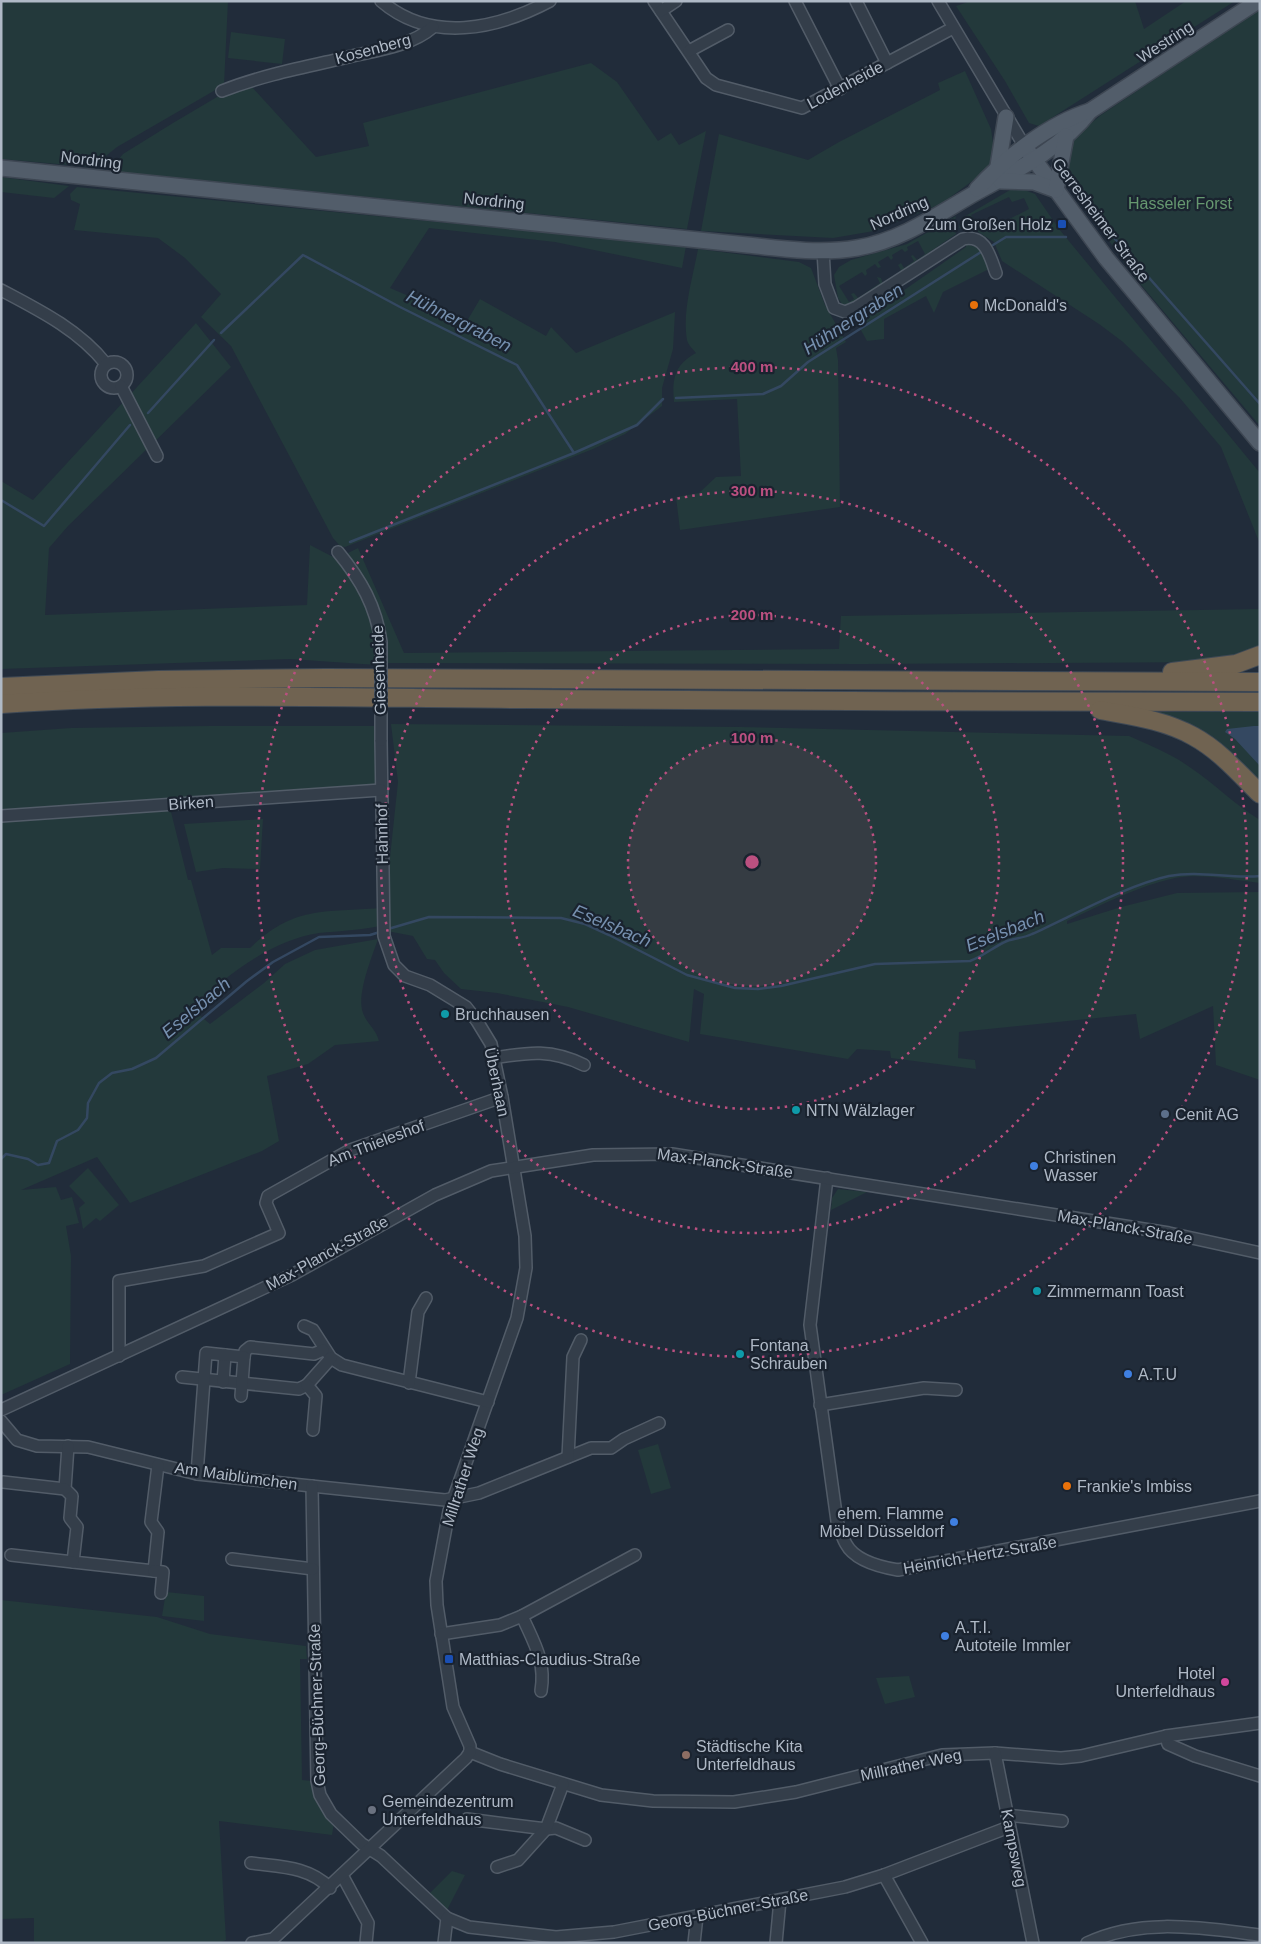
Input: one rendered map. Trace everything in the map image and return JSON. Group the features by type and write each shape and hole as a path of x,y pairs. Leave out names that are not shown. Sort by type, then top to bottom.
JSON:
{"highway":[{"path":"1083,681 1217,667 1236,664 1260,656"},
{"path":"1,687 149,680 307,678 1260,682"},
{"path":"1,704 51,701 285,697 825,703 1260,702"},
{"path":"1,712 51,701"},
{"path":"1056,701 1143,718 1193,736 1216,752 1260,794"}],"main road":[{"name":"Westring","path":"1030,154 1072,116 1090,111 1258,1"},
{"name":"Westring","path":"1030,154 1066,136 1080,124 1090,111"},
{"path":"1006,117 999,174 1056,190 1066,136"},
{"name":"Nordring","path":"1,168 747,245 823,250 857,248 886,240 913,229 971,196 999,174 1030,154"},
{"name":"Gerresheimer Straße","path":"1030,154 1106,258 1260,443"}],"street":[{"path":"381,1 402,16 433,27 469,29 484,27 519,16 550,1"},
{"name":"Lodenheide","path":"654,1 706,78 716,85 796,108 808,107 953,28"},
{"path":"661,11 676,1"},
{"path":"794,1 840,89"},
{"path":"856,1 887,63"},
{"name":"Gerresheimer Straße","path":"938,1 1006,117 1030,154"},
{"name":"Kosenberg","path":"222,91 254,79 401,44 424,34 433,27"},
{"path":"689,51 728,30"},
{"path":"823,250 827,294 834,308 845,312 857,307 963,238 977,238 981,242 988,250 996,273"},
{"path":"1,290 58,322 96,352 106,364"},
{"path":"114,362 125,368 126,380 121,386 112,388 104,384 100,376 106,364 114,362"},
{"path":"121,386 157,456"},
{"name":"Giesenheide","path":"338,552 366,591 375,608 381,642 381,740"},
{"name":"Hahnhof","path":"381,740 384,932"},
{"name":"Birken","path":"1,816 381,790"},
{"name":"Überhaan","path":"384,932 394,965 404,976 430,985 466,1007 484,1032 494,1058 513,1167"},
{"path":"494,1058 533,1052 565,1055 584,1065"},
{"name":"Am Thieleshof","path":"118,1356 119,1281 153,1277 204,1266 279,1233 266,1203 268,1196 350,1150 502,1097"},
{"name":"Max-Planck-Straße","path":"1,1410 292,1275 435,1195 492,1171 584,1156 653,1152 1169,1233 1260,1253"},
{"name":"Millrather Weg","path":"513,1167 525,1236 526,1268 517,1318 453,1499 436,1581 441,1634 454,1708 470,1746 470,1752 562,1784 624,1799 734,1802 796,1792 942,1755 995,1753 1068,1757 1166,1736 1260,1723"},
{"name":"Heinrich-Hertz-Straße","path":"828,1178 810,1318 812,1348 838,1521 846,1545 856,1555 883,1568 898,1570 1260,1501"},
{"path":"409,1383 418,1312 426,1298"},
{"path":"304,1326 313,1330 327,1354"},
{"path":"568,1457 573,1357 581,1340"},
{"path":"241,1396 245,1351 250,1347 327,1354 355,1370 488,1402"},
{"path":"197,1474 206,1353 244,1357"},
{"path":"182,1377 299,1389 307,1385 327,1354"},
{"path":"223,1382 225,1355"},
{"path":"307,1385 316,1396 313,1430"},
{"path":"820,1405 924,1388 956,1390"},
{"name":"Am Maiblümchen","path":"1,1421 17,1440 37,1446 88,1447 197,1474 453,1499 479,1493 591,1448 611,1448 624,1439 659,1423"},
{"path":"65,1489 68,1446"},
{"path":"154,1571 158,1532 151,1522 158,1464"},
{"path":"3,1482 65,1489 72,1496 70,1518 77,1527 73,1562"},
{"name":"Georg-Büchner-Straße","path":"312,1486 317,1781 320,1795 331,1814 370,1849 381,1856 447,1918 469,1926 523,1938 568,1938 614,1932 845,1887 884,1875 1009,1827"},
{"path":"11,1555 163,1572 160,1593"},
{"path":"441,1634 500,1625 522,1616 636,1555"},
{"path":"232,1559 313,1569"},
{"path":"522,1616 542,1662 544,1675 541,1691"},
{"path":"1166,1736 1168,1744 1195,1756 1260,1776"},
{"path":"252,1943 274,1941 466,1758 470,1752"},
{"name":"Kampsweg","path":"995,1753 1033,1943"},
{"path":"497,1867 518,1860 546,1829 562,1784"},
{"path":"1007,1815 1062,1821"},
{"path":"467,1819 546,1829 556,1828 585,1840"},
{"path":"251,1863 299,1869 312,1873 330,1888"},
{"path":"342,1875 368,1923 366,1943"},
{"path":"884,1875 922,1943"},
{"path":"776,1943 780,1900"},
{"path":"694,1943 697,1916"},
{"path":"444,1943 447,1918"},
{"path":"1087,1943 1122,1931 1152,1926 1182,1926 1260,1935"}],"green space":[{"path":"1,1 228,1 224,85 117,147 92,167 1,159"},
{"path":"971,1 1135,1 1144,29 1186,1 1235,1 1039,126 1029,123 1005,81 956,6"},
{"name":"Hasseler Forst","path":"1260,9 1260,426 1132,274 1067,180 1065,171 1071,140 1101,115"},
{"path":"231,32 285,39 282,64 228,58"},
{"path":"591,63 617,82 658,141 671,133 679,145 706,131 687,229 109,171 123,154 173,123 217,97 251,86 316,157 369,146 363,123"},
{"path":"965,71 991,129 994,151 999,152 990,168 941,204 874,231 833,238 701,231 719,134 808,160 940,90 938,83"},
{"path":"1,177 69,186 54,198 1,192"},
{"path":"77,187 686,246 682,268 555,242 429,228 390,288 467,321 480,299 546,336 551,327 576,353 675,312 673,349 662,388 662,406 625,434 593,449 345,547 340,546 333,538 231,346 201,317 221,294 185,258 158,238 74,230 80,204 71,200 70,194"},
{"path":"1022,189 1035,194 1059,229 1260,473 1260,544 1221,447 1179,397 1123,342 1099,324 1002,261 994,242 975,230 980,226 984,232 1029,209 1024,198 1012,202 1009,197 971,215 974,219 965,229 959,228 962,218 1010,190"},
{"path":"956,216 954,224 956,234 896,275 901,270 898,265 901,263 904,268 914,261 911,256 913,255 917,260 925,254 918,241 907,247 908,250 905,252 902,249 892,255 893,258 891,260 888,256 878,262 881,267 878,268 875,264 866,270 867,274 865,276 862,272 839,286 849,302 854,299 851,294 854,293 858,298 880,283 877,277 881,278 883,284 850,305 842,304 838,298 834,275 839,267 851,260 907,244"},
{"path":"966,244 979,248 989,269 943,292 934,313 926,296 884,319 884,339 867,341 857,323 966,247"},
{"path":"698,249 799,262 811,268 825,305 846,342 836,348 838,360 840,507 680,530 676,497 699,493 716,477 741,476 737,399 674,402 674,380 676,373 683,362 696,353 687,340 686,317"},
{"path":"196,323 231,367 68,526 49,548 45,615 307,605 310,545 339,560 362,594 377,634 377,665 290,659 1,669 1,481 33,500"},
{"path":"358,548 404,653 839,649 841,616 1260,609 1260,650 1214,662 863,664 385,663 382,614 348,553"},
{"path":"1156,712 1260,712 1260,789 1155,717"},
{"path":"391,724 740,727 1129,736 1161,750 1184,763 1260,820 1260,883 1195,876 1175,878 1161,881 1120,896 1067,921 1067,924 1121,907 1177,893 1260,892 1260,1080 1216,1065 1213,1006 1140,1039 1136,1014 959,1032 958,1058 975,1060 976,1069 891,1058 890,1051 857,1049 848,1059 700,1034 704,994 694,989 689,1042 568,1007 497,993 461,989 444,973 435,960 427,959 413,936 387,931 388,876 398,782"},
{"path":"379,726 377,781 371,788 1,813 1,733 71,728"},
{"path":"170,808 188,880 191,880 212,955 221,948 250,948 281,924 310,914 380,908 381,926 319,933 284,943 267,951 234,972 192,1009 210,1024 264,983 285,964 315,950 378,939 363,986 361,1005 365,1017 379,1041 335,1045 308,1064 267,1076 279,1141 262,1151 130,1203 97,1157 21,1190 56,1187 61,1200 72,1197 79,1223 66,1226 71,1256 70,1364 1,1395 1,819"},
{"path":"263,819 260,869 223,868 196,872 184,824"},
{"path":"88,1168 119,1205 100,1221 96,1218 83,1229 79,1208 85,1203 69,1186"},
{"path":"838,1189 867,1192 831,1210 832,1198"},
{"path":"658,1444 671,1488 651,1494 638,1450"},
{"path":"166,1592 204,1596 204,1621 162,1616"},
{"path":"1,1600 157,1617 210,1634 306,1646 307,1659 300,1659 302,1780 312,1781 314,1793 319,1804 334,1823 332,1835 219,1821 226,1940 218,1943 34,1943 34,1918 1,1919"},
{"path":"909,1676 915,1697 885,1704 876,1678"},
{"path":"452,1871 465,1875 447,1910 429,1894"}],"water":[{"path":"1260,726 1260,766 1235,739 1225,732 1227,729"}],"waterway":[{"name":"Hühnergraben","path":"993,245 1006,237 1066,237"},
{"name":"Hühnergraben","path":"1115,239 1260,404"},
{"name":"Hühnergraben","path":"676,398 763,394 781,386 808,362 981,252"},
{"name":"Hühnergraben","path":"221,333 303,255 400,307 517,365 574,453 637,425 663,399"},
{"name":"Hühnergraben","path":"148,413 214,340"},
{"name":"Hühnergraben","path":"1,500 44,526 130,425"},
{"path":"350,542 574,453"},
{"name":"Eselsbach","path":"388,929 429,917 561,918 585,924 687,975 735,988 758,989 781,986 875,964 970,961 1007,941 1029,935 1136,886 1169,876 1181,874 1260,876"},
{"name":"Eselsbach","path":"1,1159 6,1154 28,1159 38,1165 49,1163 57,1141 78,1130 87,1118 88,1103 99,1083 112,1073 132,1069 156,1058 247,981 273,962 319,937 370,935 380,932"}],"place":[{"name":"Zum Großen Holz","path":"1062,224"},
{"name":"McDonald's","path":"974,305"},
{"name":"Bruchhausen","path":"445,1014"},
{"name":"NTN Wälzlager","path":"796,1110"},
{"name":"Cenit AG","path":"1165,1114"},
{"name":"Christinen Wasser","path":"1034,1166"},
{"name":"Zimmermann Toast","path":"1037,1291"},
{"name":"Fontana Schrauben","path":"740,1354"},
{"name":"A.T.U","path":"1128,1374"},
{"name":"Frankie's Imbiss","path":"1067,1486"},
{"name":"ehem. Flamme Möbel Düsseldorf","path":"954,1522"},
{"name":"A.T.I. Autoteile Immler","path":"945,1636"},
{"name":"Matthias-Claudius-Straße","path":"449,1659"},
{"name":"Hotel Unterfeldhaus","path":"1225,1682"},
{"name":"Städtische Kita Unterfeldhaus","path":"686,1755"},
{"name":"Gemeindezentrum Unterfeldhaus","path":"372,1810"}]}
